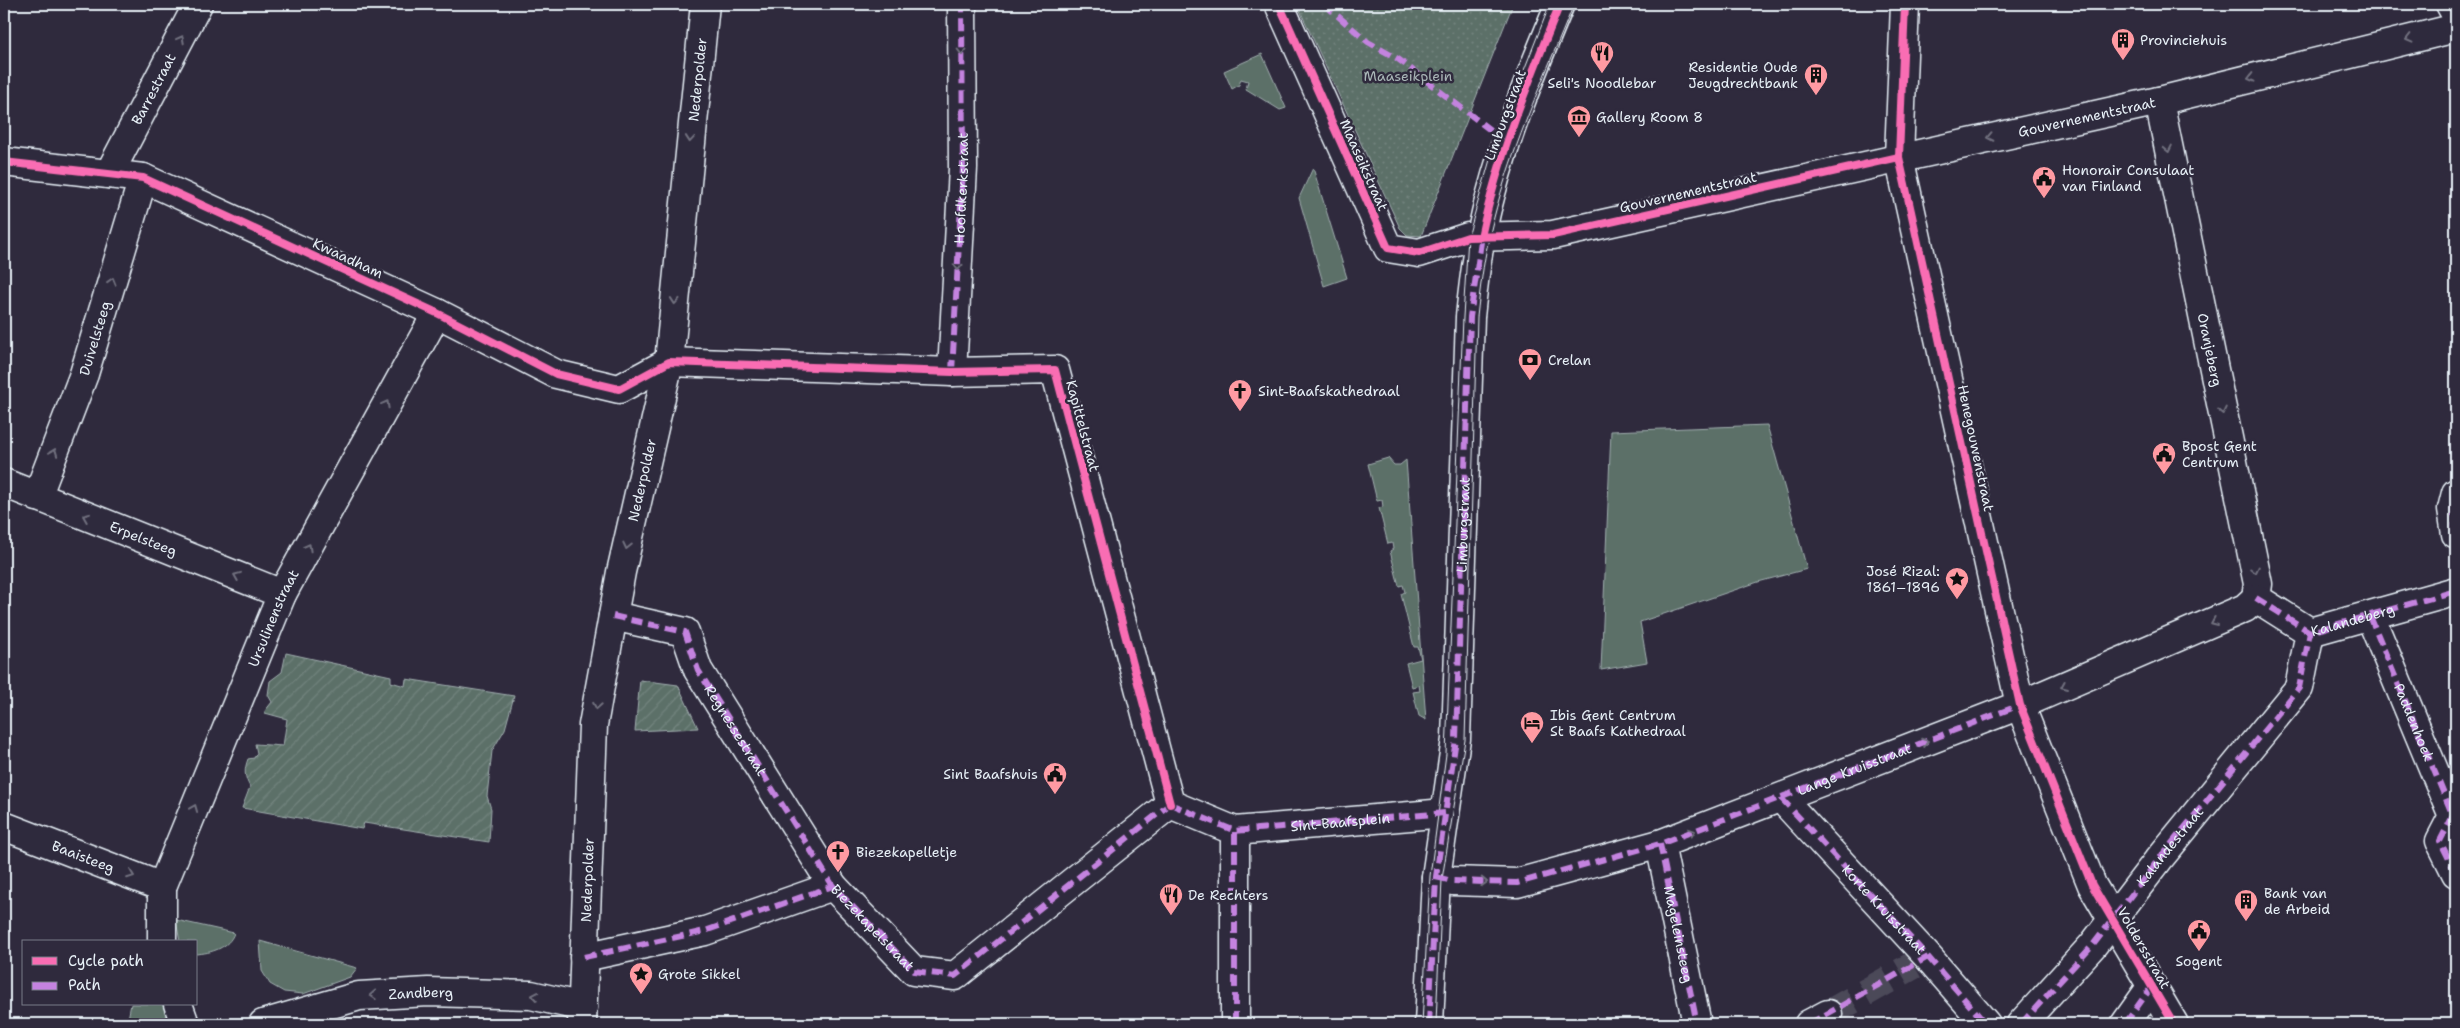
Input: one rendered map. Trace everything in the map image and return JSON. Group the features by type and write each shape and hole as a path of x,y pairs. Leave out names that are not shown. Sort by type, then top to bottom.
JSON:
{"street":[{"name":"Barrestraat","path":"109,174 198,4"},
{"name":"Nederpolder","path":"582,1015 593,725 613,616 669,362 705,4"},
{"name":"Hoofdkerkstraat","path":"952,372 963,168 962,4"},
{"name":"Maaseikstraat","path":"1279,4 1388,248 1419,253 1468,237 1481,237"},
{"name":"Limburgstraat","path":"1436,878 1456,739 1470,317 1481,237 1502,158 1560,4"},
{"name":"Henegouwenstraat","path":"1905,4 1899,158 2020,705 2092,885"},
{"path":"2450,4 2456,14"},
{"name":"Gouvernementstraat","path":"1481,237 1554,235 2159,101 2456,28"},
{"name":"Oranjeberg","path":"2159,101 2258,584 2256,598"},
{"name":"Kwaadham","path":"4,162 143,178 437,313 556,374 619,389 669,362"},
{"name":"Duivelsteeg","path":"37,497 84,374 143,178"},
{"name":"Ursulinenstraat","path":"162,940 162,887 282,594 437,313"},
{"name":"Kapittelstraat","path":"669,362 952,372 1055,370 1170,804"},
{"name":"Erpelsteeg","path":"4,483 282,594"},
{"path":"2454,499 2456,534"},
{"name":"Kalandeberg","path":"2256,598 2310,632 2456,591"},
{"name":"Lange Kruisstraat","path":"1436,878 1452,881 1517,883 1660,844 2020,705 2245,608 2256,598"},
{"name":"Regnessestraat","path":"613,616 685,632 698,670 833,886"},
{"name":"Paddenhoek","path":"2370,616 2384,655 2412,714 2453,816 2440,841 2456,872"},
{"name":"Kalandestraat","path":"2021,1024 2114,919 2159,859 2299,688 2310,632"},
{"name":"Korte Kruisstraat","path":"1782,798 1921,961 1986,1024"},
{"name":"Sint-Baafsplein","path":"1170,804 1235,831 1445,813"},
{"name":"Biezekapelstraat","path":"584,957 705,931 833,886 914,971 955,976 1170,804"},
{"name":"Baaisteeg","path":"4,826 162,887"},
{"path":"1234,1024 1235,831"},
{"name":"Mageleinsteeg","path":"1660,844 1697,1024"},
{"path":"1429,1024 1436,878"},
{"name":"Voldersstraat","path":"2092,885 2114,919 2174,1024"},
{"path":"2125,1024 2152,986"},
{"name":"Zandberg","path":"263,1024 359,996 418,992 530,995 582,1015"},
{"path":"179,1006 185,1024"}],"green space":[{"name":"Maaseikplein","path":"1297,4 1513,4 1421,236 1407,235 1400,228"},
{"path":"1262,54 1286,108 1280,110 1246,89 1248,81 1241,79 1239,85 1232,89 1224,71"},
{"path":"1313,168 1347,278 1324,286 1299,198"},
{"path":"1767,425 1807,569 1758,582 1640,622 1647,662 1601,670 1611,431"},
{"path":"1388,458 1394,465 1400,465 1406,460 1426,720 1419,716 1413,692 1420,691 1419,685 1412,687 1406,663 1421,659 1418,647 1414,647 1401,594 1405,592 1403,585 1399,586 1390,551 1393,549 1392,543 1388,544 1379,508 1383,507 1382,500 1377,501 1368,464"},
{"path":"286,653 391,676 391,682 405,686 406,679 514,696 505,729 492,751 487,796 491,809 489,842 364,823 362,829 242,808 250,787 245,773 246,766 248,759 254,758 257,753 255,744 283,746 287,719 265,713 265,711 272,702 268,695 270,681 282,672"},
{"path":"640,680 678,685 698,728 635,731"},
{"path":"176,920 234,933 232,938 219,949 198,954 198,940 180,940"},
{"path":"260,941 357,968 350,977 303,994 284,992 270,984 262,971"},
{"path":"131,1006 165,1006 168,1017 166,1024 127,1024"}],"tunnel":[{"path":"1828,1014 1914,965"}],"tram line":[{"path":"1422,1024 1430,876 1446,754 1463,317 1468,237 1493,149 1550,4"},
{"path":"1436,1024 1442,879 1465,740 1477,317 1481,287 1489,238 1506,178 1527,119 1574,4"}],"marked path":[{"path":"952,372 963,168 962,4"},
{"path":"1324,4 1368,42 1398,59 1507,143"},
{"path":"1429,1024 1436,877 1456,739 1470,317 1482,235"},
{"path":"2453,505 2456,534"},
{"path":"2256,598 2310,632 2456,591"},
{"path":"613,616 685,632 698,670 833,886 914,971 955,976 1170,804"},
{"path":"2370,616 2453,816 2440,841 2456,873"},
{"path":"2021,1024 2093,945 2159,859 2299,688 2310,632"},
{"path":"1436,877 1452,881 1517,883 1660,844 2020,705"},
{"path":"1781,798 1928,957 1986,1024"},
{"path":"1170,804 1235,831 1445,813"},
{"path":"1235,831 1235,1024"},
{"path":"1660,844 1697,1024"},
{"path":"584,957 705,931 833,886"},
{"path":"1809,1024 1928,957"},
{"path":"2125,1024 2152,986"}],"cycle path":[{"path":"1279,4 1388,248 1419,253 1468,237 1553,235 1899,157"},
{"path":"1481,237 1505,148 1560,4"},
{"path":"1905,4 1899,157 2020,705 2092,885 2174,1024"},
{"path":"4,162 143,178 437,313 556,374 619,389 669,362 952,372 1055,370 1170,804"}],"place":[{"name":"Provinciehuis","path":"2123,61"},
{"name":"Seli's Noodlebar","path":"1602,74"},
{"name":"Residentie Oude Jeugdrechtbank","path":"1816,96"},
{"name":"Gallery Room 8","path":"1579,138"},
{"name":"Honorair Consulaat van Finland","path":"2044,199"},
{"name":"Crelan","path":"1530,381"},
{"name":"Sint-Baafskathedraal","path":"1240,412"},
{"name":"Bpost Gent Centrum","path":"2164,475"},
{"name":"José Rizal: 1861–1896","path":"1957,600"},
{"name":"Ibis Gent Centrum St Baafs Kathedraal","path":"1532,744"},
{"name":"Sint Baafshuis","path":"1055,795"},
{"name":"Biezekapelletje","path":"838,873"},
{"name":"De Rechters","path":"1171,916"},
{"name":"Bank van de Arbeid","path":"2246,922"},
{"name":"Sogent","path":"2199,952"},
{"name":"Grote Sikkel","path":"641,995"}]}
